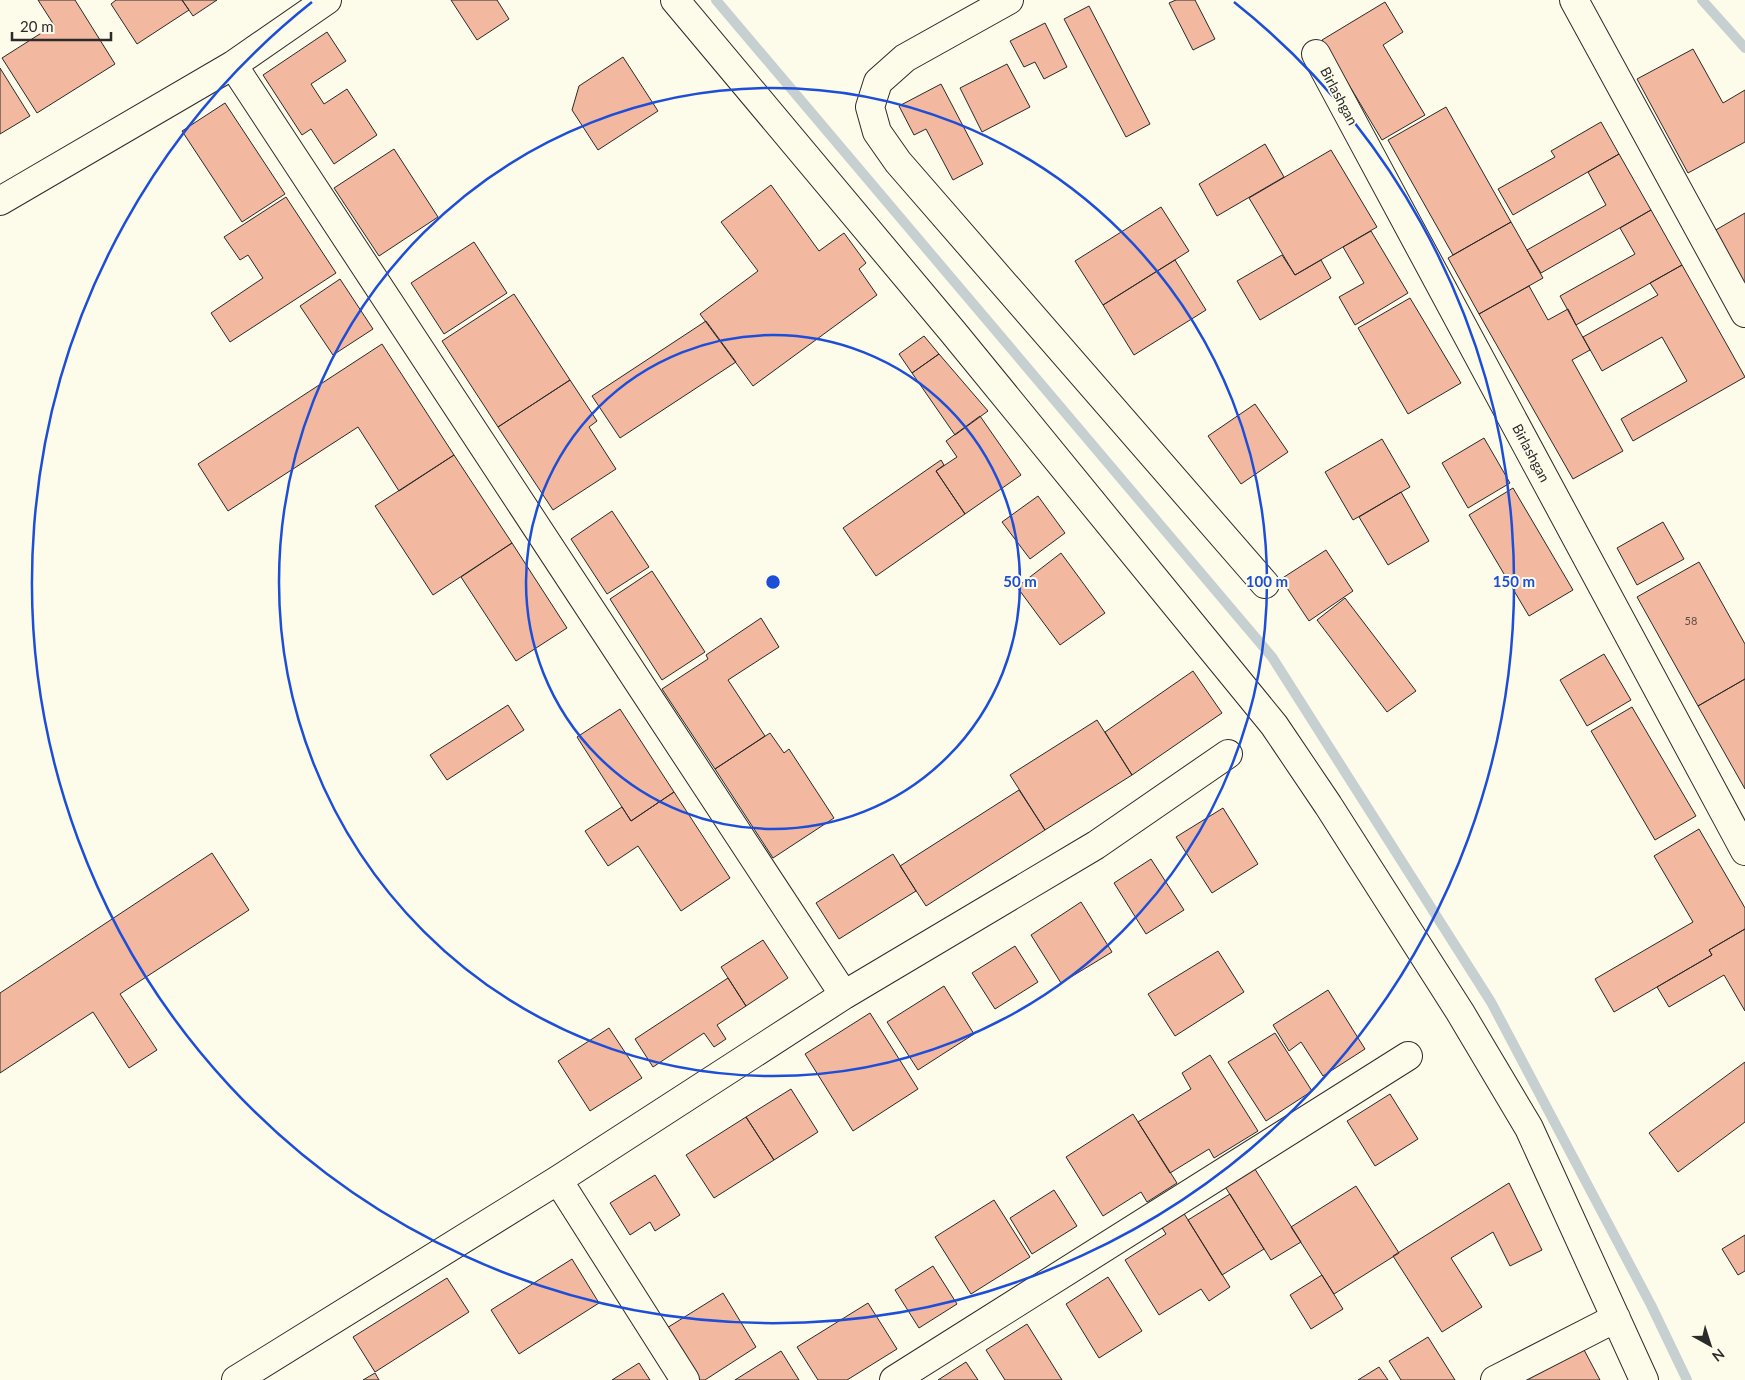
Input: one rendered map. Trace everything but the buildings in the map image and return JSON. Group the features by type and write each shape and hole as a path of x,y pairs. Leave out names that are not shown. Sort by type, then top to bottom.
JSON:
{"street":[{"path":"0,200 233,65 327,0"},
{"path":"675,0 953,332 1274,725 1328,804 1455,1004 1529,1128 1644,1380"},
{"path":"1009,0 905,58 878,82 870,107 877,132 898,162 1265,584"},
{"path":"1574,0 1745,313"},
{"name":"Birlashgan","path":"1316,54 1745,852"},
{"path":"233,65 844,995"},
{"path":"250,1376 844,995 1096,845 1228,754"},
{"path":"894,1380 1408,1056"},
{"path":"558,1180 685,1380"},
{"path":"1495,1380 1616,1318"}],"waterway":[{"path":"716,0 1272,657 1491,1002 1651,1305 1687,1380"},
{"path":"1702,0 1745,48"}]}
